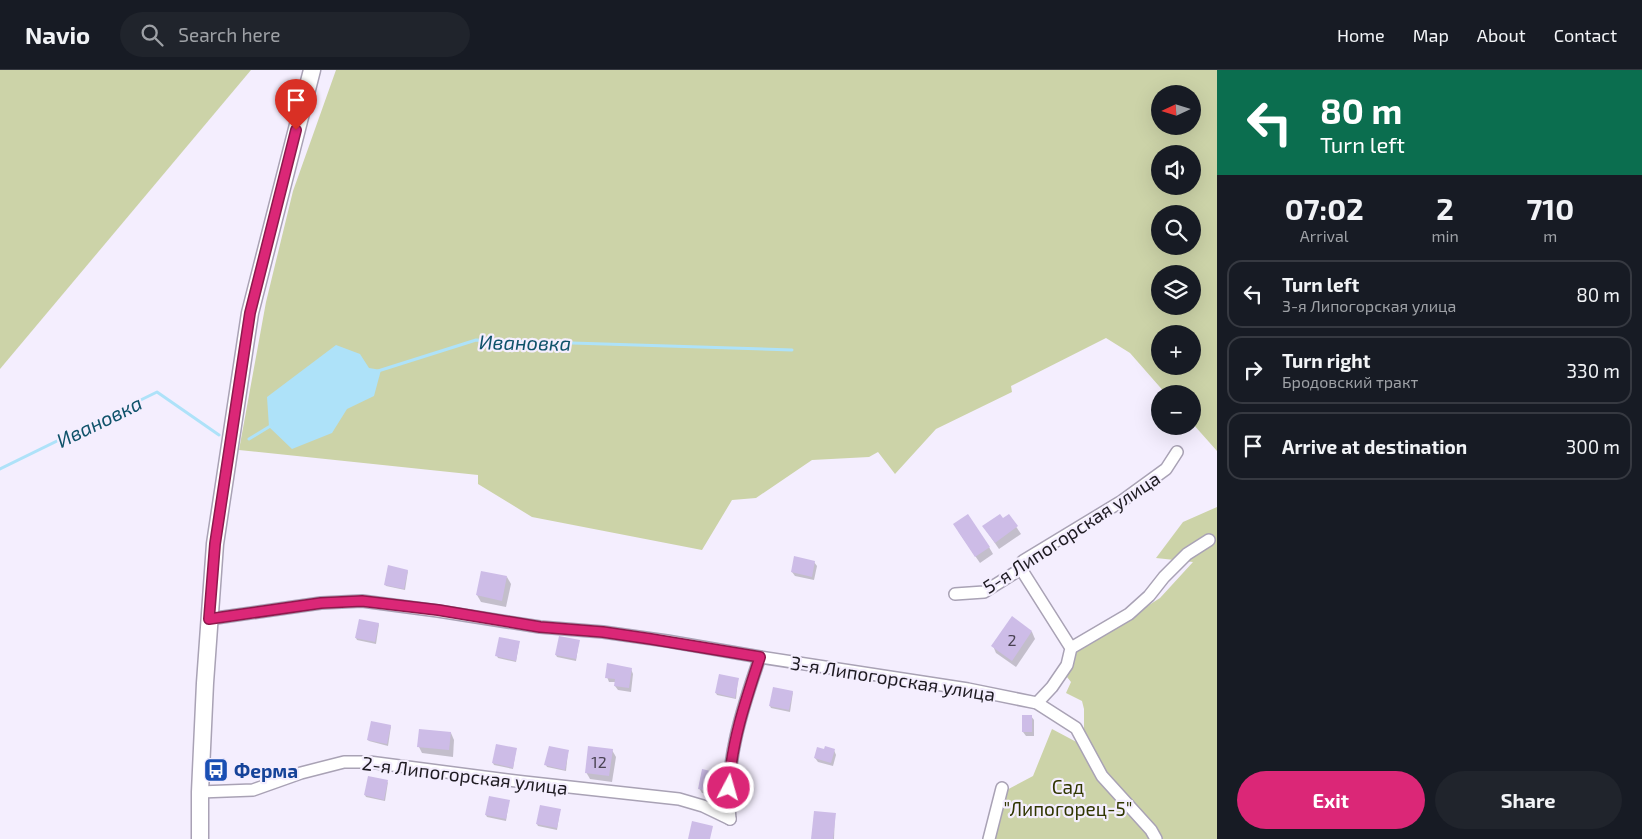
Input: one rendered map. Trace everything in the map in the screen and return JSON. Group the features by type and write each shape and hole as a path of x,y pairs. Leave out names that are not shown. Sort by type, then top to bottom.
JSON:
{"street":[{"path":"200,839 200,792 215,544 250,313 312,70"},
{"name":"5-я Липогорская улица","path":"955,594 984,592 1021,569 1024,561 1122,501 1166,469 1177,452"},
{"path":"1071,648 1128,614 1149,596 1164,577 1187,554 1209,540"},
{"path":"1021,569 1071,648 1067,665 1052,688 1037,703"},
{"name":"3-я Липогорская улица","path":"209,619 321,603 362,601 438,610 540,627 603,632 658,640 968,689 1037,703 1076,728 1102,776 1151,830 1156,839"},
{"name":"2-я Липогорская улица","path":"200,792 253,790 300,773 344,762 369,762 678,799 703,806 730,819 728,804 730,772 736,736 760,657"},
{"path":"989,839 1002,788"}],"green space":[{"path":"0,70 251,70 0,369"},
{"path":"336,70 1217,70 1217,451 1201,433 1201,385 1158,385 1130,353 1106,338 1011,386 1012,392 936,429 895,474 878,452 869,457 812,460 756,498 732,500 702,550 532,517 478,484 478,475 239,450 266,302 293,191"},
{"name":"Сад \"Липогорец-5\"","path":"1217,507 1217,839 992,839 1001,793 1033,776 1052,729 1084,746 1084,709 1082,701 1066,693 1071,682 1067,677 1080,644 1121,623 1160,598 1193,562 1156,558 1183,522"}],"water":[{"path":"336,345 360,354 369,368 381,370 374,396 347,409 332,433 292,449 269,427 267,397"}],"building":[{"path":"968,514 990,547 975,557 953,524"},
{"path":"1000,514 1003,518 1009,514 1018,526 995,543 982,526"},
{"path":"794,556 815,561 812,577 791,572"},
{"path":"388,565 408,570 404,589 384,585"},
{"path":"481,571 507,576 502,601 476,595"},
{"path":"1012,616 1032,631 1012,661 991,646"},
{"path":"359,619 379,623 375,642 355,638"},
{"path":"559,636 580,640 576,659 555,655"},
{"path":"499,637 520,641 516,661 495,656"},
{"path":"607,663 632,668 629,688 614,686 615,679 605,678"},
{"path":"719,674 739,678 735,698 715,693"},
{"path":"773,687 793,691 789,710 769,706"},
{"path":"1022,715 1032,715 1032,732 1022,732"},
{"path":"371,721 391,725 387,744 367,740"},
{"path":"419,729 451,732 449,750 417,747"},
{"path":"496,744 517,748 513,768 492,763"},
{"path":"549,746 569,750 565,770 544,765"},
{"path":"588,746 613,749 609,776 585,773"},
{"path":"825,746 835,749 831,763 814,758 817,747 824,749"},
{"path":"702,769 723,774 719,793 698,789"},
{"path":"368,776 388,780 384,800 364,795"},
{"path":"489,796 510,800 506,819 485,815"},
{"path":"540,805 561,809 557,828 536,824"},
{"path":"814,811 836,813 833,839 811,839"},
{"path":"692,821 713,826 710,839 688,839"}],"waterway":[{"name":"Ивановка","path":"378,371 476,340 792,350"},
{"name":"Ивановка","path":"0,469 157,392 219,435"},
{"name":"Ивановка","path":"249,439 272,425"}],"place":[{"name":"Ферма","path":"216,770"}],"route":[{"path":"296,130 250,313 215,544 209,619 321,603 362,601 438,610 540,627 603,632 667,641 760,657 736,736 729,788"}]}
